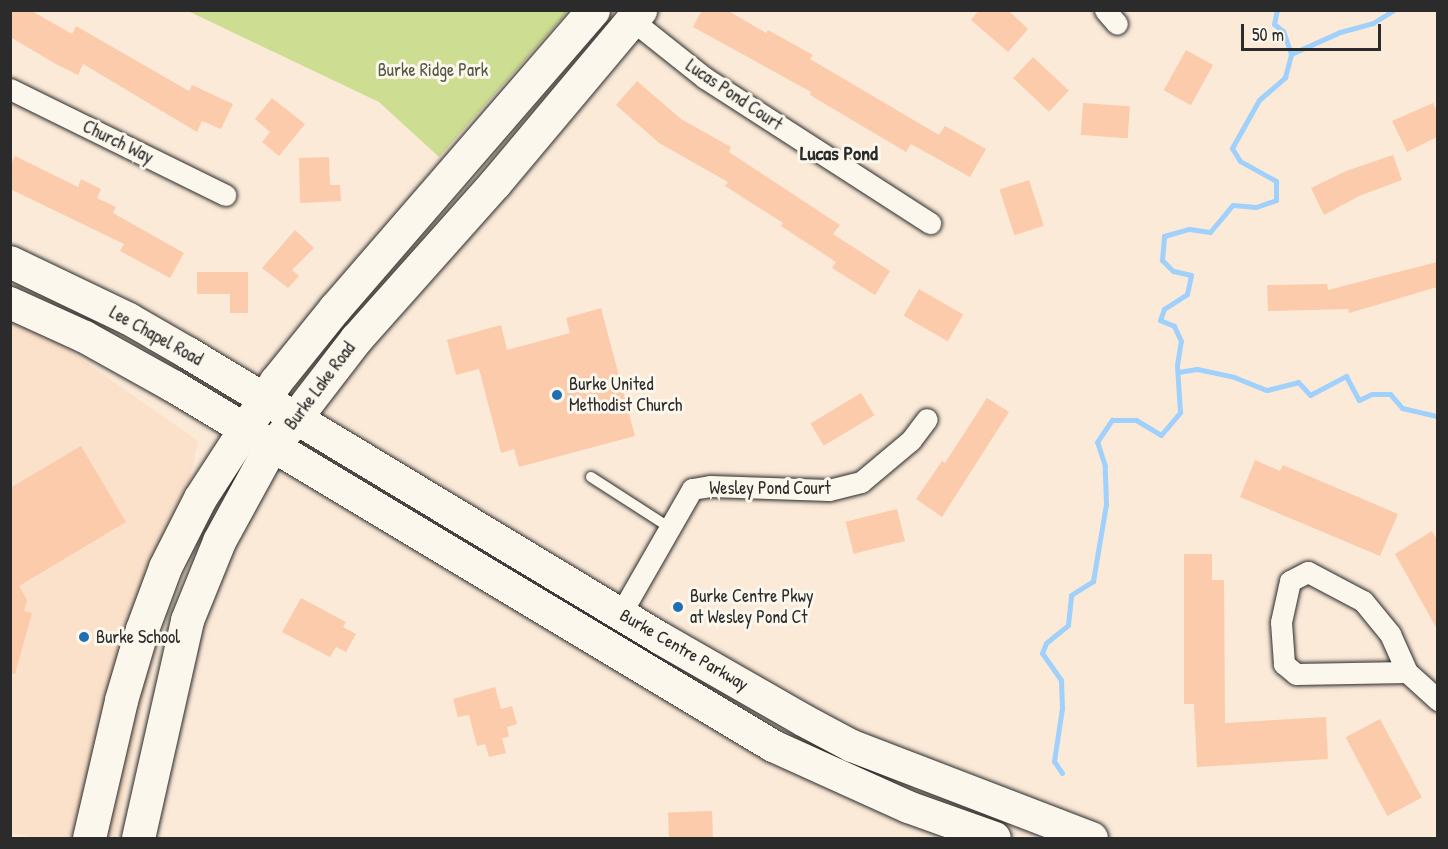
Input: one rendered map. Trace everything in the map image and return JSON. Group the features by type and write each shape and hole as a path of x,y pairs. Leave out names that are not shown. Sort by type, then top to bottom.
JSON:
{"main road":[{"name":"Burke Lake Road","path":"90,838 121,700 165,567 187,520 265,400 335,308 593,10"},
{"name":"Burke Lake Road","path":"138,838 187,620 219,541 273,445 297,420 356,339 495,183 636,15"},
{"name":"Lee Chapel Road","path":"10,261 129,319 297,420"},
{"name":"Lee Chapel Road","path":"10,303 85,337 245,430"},
{"name":"Burke Centre Parkway","path":"297,420 621,613 852,746 1092,838"},
{"name":"Burke Centre Parkway","path":"245,430 773,746 908,807 995,838"}],"street":[{"name":"Lucas Pond Court","path":"636,15 705,78 930,223"},
{"name":"Church Way","path":"10,89 225,195"},
{"name":"Wesley Pond Court","path":"621,613 692,489 710,486 829,490 861,482 911,440 927,418"},
{"path":"1407,672 1296,674 1284,664 1281,622 1290,581 1308,572 1363,601 1390,634 1407,672 1437,699"}],"lane":[{"path":"591,477 670,528"}],"shaded area":[{"name":"Burke School","path":"10,309 198,441 115,838 38,838 11,833"}],"green space":[{"name":"Burke Ridge Park","path":"188,11 568,11 439,157 379,102"}],"building":[{"path":"10,10 30,10 72,34 76,26 189,91 192,85 233,104 221,129 202,121 197,132 83,64 78,75 56,64 10,37"},
{"path":"702,10 727,10 766,33 768,30 813,55 810,59 939,135 945,126 986,149 970,177 911,144 906,152 810,95 811,92 693,27"},
{"path":"979,10 1008,10 1028,29 1008,52 971,20"},
{"path":"1186,50 1213,65 1191,105 1164,90"},
{"path":"1033,57 1069,90 1049,112 1013,78"},
{"path":"637,81 681,119 731,147 729,152 840,225 833,234 890,271 875,295 832,268 836,262 781,226 783,223 725,186 728,182 659,143 616,105"},
{"path":"272,98 305,124 279,156 262,142 270,132 255,119"},
{"path":"1083,103 1130,106 1128,138 1081,135"},
{"path":"1433,103 1437,112 1437,137 1407,152 1392,121"},
{"path":"1393,155 1402,180 1359,196 1324,215 1311,188 1346,171"},
{"path":"15,156 78,187 81,179 101,189 97,198 116,207 113,213 184,253 170,278 120,251 124,244 10,189 10,166"},
{"path":"329,157 330,185 340,185 341,201 300,203 299,158"},
{"path":"1029,180 1044,226 1014,235 1000,190"},
{"path":"295,230 314,248 292,270 299,276 288,288 262,268"},
{"path":"1437,262 1437,287 1349,313 1348,309 1268,311 1267,285 1327,284 1328,290"},
{"path":"197,272 248,272 248,313 230,313 230,294 197,294"},
{"path":"919,289 963,314 948,341 904,316"},
{"path":"601,308 635,436 519,467 514,449 501,453 479,369 456,375 447,340 501,325 507,350 570,333 566,318"},
{"path":"861,393 874,415 824,446 810,423"},
{"path":"987,398 1009,412 942,517 916,499 942,461 945,463"},
{"path":"81,446 126,522 19,586 27,600 24,611 32,613 15,674 10,673 10,488"},
{"path":"1255,460 1280,471 1283,465 1398,514 1380,556 1240,497"},
{"path":"897,509 905,541 854,554 846,522"},
{"path":"1432,531 1437,540 1437,629 1395,554"},
{"path":"1184,554 1212,554 1212,580 1224,580 1225,723 1326,717 1328,759 1197,767 1194,704 1184,704"},
{"path":"301,598 346,622 343,627 356,634 346,652 336,647 330,657 282,632"},
{"path":"495,687 501,709 512,706 517,724 507,727 509,737 502,738 506,753 489,757 485,744 477,746 469,715 458,717 453,699"},
{"path":"1380,719 1422,798 1387,816 1346,737"},
{"path":"712,811 713,838 669,838 668,813"}],"waterway":[{"path":"1062,773 1054,761 1062,708 1061,680 1042,653 1046,643 1068,625 1071,595 1093,581 1106,504 1105,466 1097,442 1112,420 1136,420 1161,435 1180,412 1177,365 1181,341 1174,326 1160,320 1164,309 1187,294 1191,275 1173,271 1162,260 1164,236 1189,229 1210,232 1233,205 1256,207 1276,200 1276,181 1240,161 1232,148 1259,100 1285,77 1291,54 1283,31 1274,24 1277,10"},
{"path":"1291,54 1340,32 1373,23 1394,10"},
{"path":"1178,372 1197,369 1234,377 1267,390 1298,382 1310,395 1346,376 1359,400 1372,394 1390,394 1402,408 1438,416"}],"place":[{"name":"Burke United Methodist Church","path":"557,395"},
{"name":"Burke Centre Pkwy at Wesley Pond Ct","path":"678,607"},
{"name":"Burke School","path":"84,637"}],"district":[{"name":"Lucas Pond","path":"839,152"}]}
